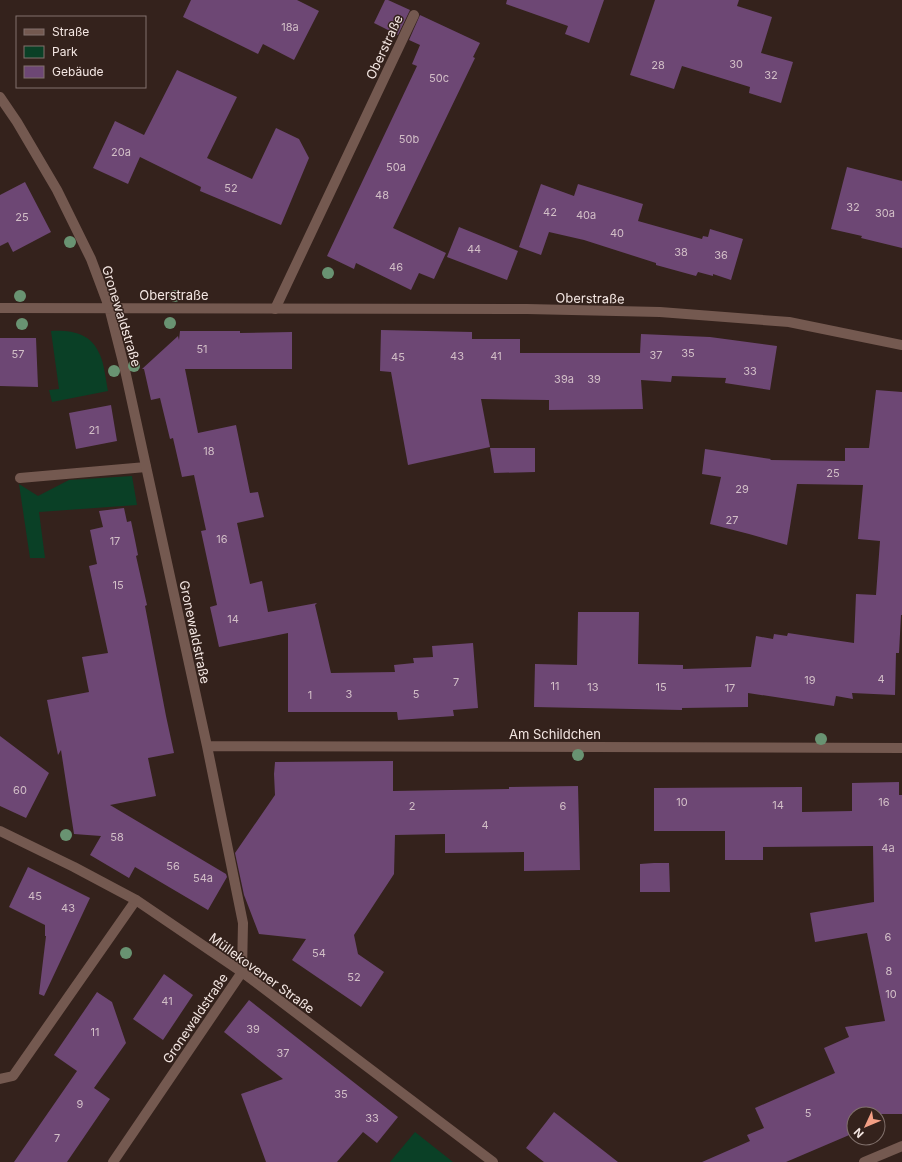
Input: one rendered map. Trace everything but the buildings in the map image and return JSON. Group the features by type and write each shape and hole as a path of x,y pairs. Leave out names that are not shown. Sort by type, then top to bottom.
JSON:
{"street":[{"name":"Oberstraße","path":"275,309 414,14"},
{"name":"Gronewaldstraße","path":"0,97 17,122 57,190 91,259 108,307 126,370 207,746 243,923 242,972 113,1162"},
{"name":"Oberstraße","path":"0,308 108,307 520,309 660,312 789,322 902,345"},
{"path":"20,478 146,467"},
{"name":"Am Schildchen","path":"207,746 902,748"},
{"name":"Müllekovener Straße","path":"0,831 74,867 136,900 242,972 493,1162"},
{"path":"0,1079 13,1076 136,900"},
{"path":"864,1162 902,1146"}],"green space":[{"path":"51,331 73,332 86,337 92,342 104,367 108,391 52,402 49,390 59,389"},
{"path":"132,476 137,505 39,512 45,558 30,558 19,484 38,496 69,480"},
{"path":"415,1132 453,1162 390,1162"}]}
